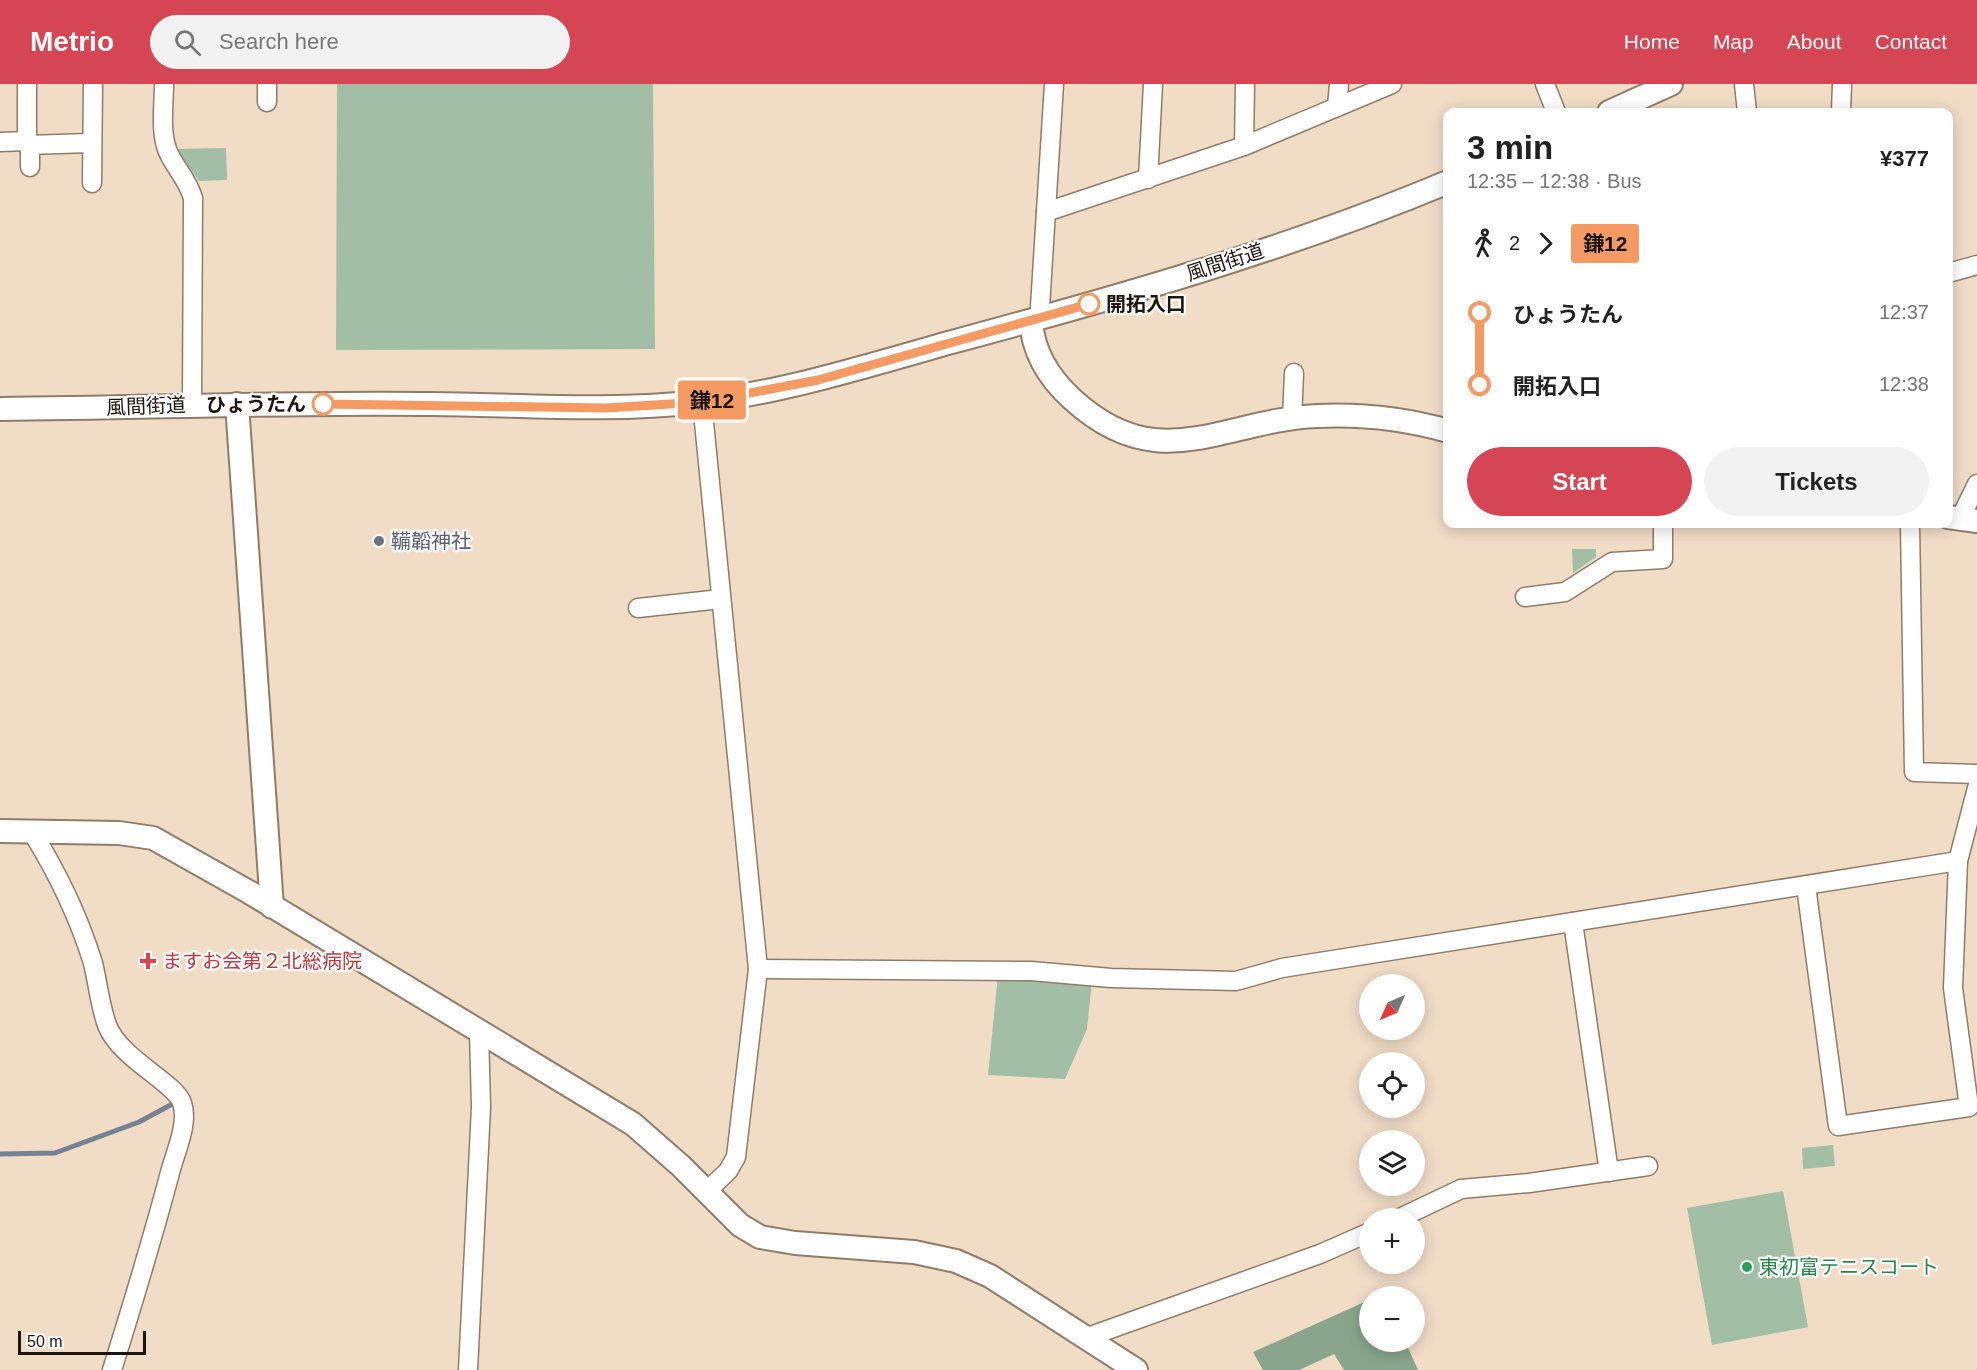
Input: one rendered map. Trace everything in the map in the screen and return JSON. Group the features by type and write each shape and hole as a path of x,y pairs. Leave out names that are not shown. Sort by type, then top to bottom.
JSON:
{"street":[{"path":"27,84 30,167"},
{"path":"92,183 93,84"},
{"path":"164,84 164,139 169,155 188,183 193,198 192,404"},
{"path":"1054,84 1040,307 1032,339 1041,363 1064,392 1088,415 1113,428 1149,439 1173,441 1199,440 1259,424 1315,416 1362,416 1427,425 1443,430"},
{"path":"1148,179 1153,84"},
{"path":"1244,146 1245,84"},
{"path":"1337,107 1339,84"},
{"path":"1046,212 1244,146 1392,84"},
{"path":"1545,84 1554,108"},
{"path":"1618,108 1671,84"},
{"path":"1744,84 1747,108"},
{"path":"1840,108 1842,84"},
{"path":"0,142 92,143"},
{"name":"風間街道","path":"0,410 192,404 432,404 606,408 702,402 818,380 1037,319 1267,249 1443,184"},
{"path":"1953,272 1977,265"},
{"path":"1292,420 1294,373"},
{"path":"702,402 758,969 736,1157 728,1171 706,1192"},
{"path":"237,404 272,907"},
{"path":"1962,519 1977,484"},
{"path":"1525,597 1565,592 1612,562 1663,559 1663,528"},
{"path":"1910,528 1914,772 1977,774"},
{"path":"638,608 721,599"},
{"path":"1806,886 1838,1126 1969,1107 1953,988 1958,861 1977,788"},
{"path":"0,831 119,833 153,838 633,1124 740,1225 760,1237 795,1243 914,1252 956,1261 990,1276 1136,1370"},
{"path":"32,831 64,891 92,962 107,1026 114,1039 140,1066 177,1094 183,1103 180,1135 155,1230 112,1370"},
{"path":"758,969 1031,971 1111,978 1236,981 1282,968 1958,861"},
{"path":"1573,922 1609,1172"},
{"path":"468,1370 481,1107 479,1031"},
{"path":"1421,1208 1461,1189 1529,1183 1648,1166"},
{"path":"1085,1338 1320,1254 1359,1237"}],"green space":[{"path":"337,84 653,84 655,349 336,350"},
{"path":"226,148 227,180 199,181 176,149"},
{"path":"1572,549 1596,549 1596,557 1573,573"},
{"path":"998,975 1092,980 1087,1029 1065,1079 988,1075"},
{"path":"1833,1145 1835,1166 1803,1169 1802,1148"},
{"name":"東初富テニスコート","path":"1783,1191 1808,1327 1712,1345 1687,1208"},
{"path":"1359,1304 1359,1352 1410,1352 1418,1370 1344,1370 1334,1354 1299,1370 1263,1370 1253,1352"}],"waterway":[{"path":"0,1154 55,1153 139,1122 176,1102"}],"bus line":[{"name":"鎌12","path":"323,404 606,408 702,402 818,380 1089,304"}],"place":[{"name":"開拓入口","path":"1089,304"},
{"name":"ひょうたん","path":"323,404"},
{"name":"鞴韜神社","path":"379,541"},
{"name":"ますお会第２北総病院","path":"148,961"},
{"name":"東初富テニスコート","path":"1747,1267"}]}
